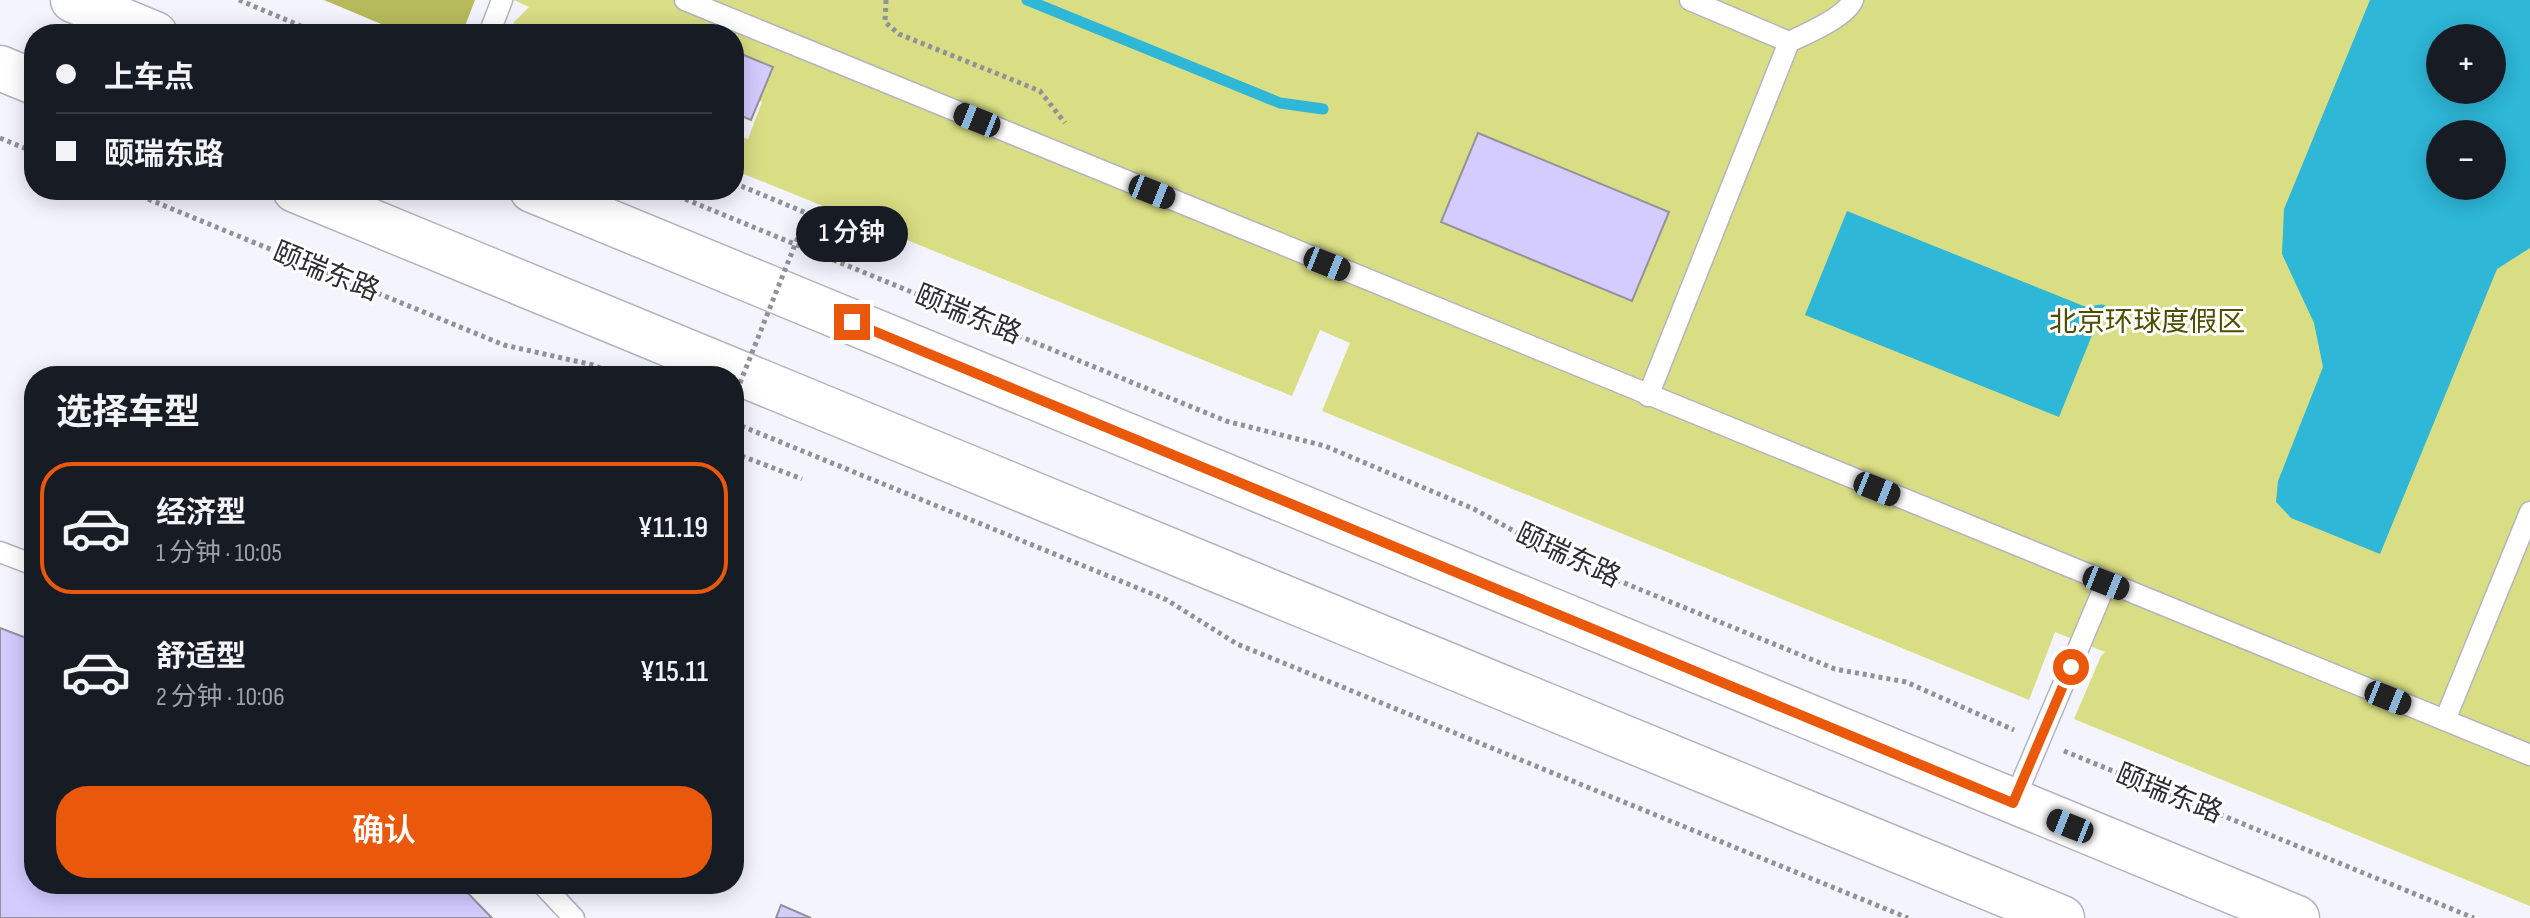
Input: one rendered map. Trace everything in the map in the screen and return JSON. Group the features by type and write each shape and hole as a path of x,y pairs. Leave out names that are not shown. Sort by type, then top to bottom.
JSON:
{"main road":[{"path":"73,0 131,24"},
{"path":"0,68 24,78"},
{"path":"319,200 722,366"},
{"name":"颐瑞东路","path":"556,200 2297,918"},
{"path":"744,375 2062,918"}],"lane":[{"path":"493,24 502,0"},
{"path":"685,0 743,24"},
{"path":"1690,0 1789,42"},
{"path":"1648,396 1789,42 1819,28 1851,6 1853,0"},
{"path":"744,24 2530,755"},
{"path":"2445,720 2530,512"},
{"path":"0,552 24,561"},
{"path":"2013,803 2106,583"},
{"path":"551,894 574,918"}],"path":[{"path":"239,0 296,24"},
{"path":"886,0 885,22 899,34 1040,91 1071,130"},
{"path":"0,138 24,148"},
{"path":"744,187 898,251"},
{"name":"颐瑞东路","path":"150,200 504,345 595,366"},
{"name":"颐瑞东路","path":"687,200 1226,421 1325,446 1474,509 1563,558 1835,669 1906,682 2040,741 2474,918"},
{"path":"744,373 808,212"},
{"path":"744,427 1167,600 1237,644 1908,918"},
{"path":"744,457 802,479"}],"green space":[{"name":"北京环球度假区","path":"514,0 2530,0 2530,906 2074,719 2105,652 2055,632 2029,700 1322,411 1350,343 1320,330 1292,396 744,174 744,138 748,139 762,102 744,94 744,24 513,24 529,7"}],"shaded area":[{"path":"324,0 475,0 466,24 381,24"}],"water":[{"path":"2370,0 2530,0 2530,248 2497,269 2380,554 2291,518 2276,502 2278,481 2323,367 2314,323 2282,254 2284,209"},
{"path":"1847,211 2101,313 2059,417 1805,315"}],"building":[{"path":"744,55 773,67 751,120 744,117"},
{"path":"1478,133 1669,212 1632,301 1441,222"},
{"path":"0,628 24,637 24,894 469,894 492,918 0,918"},
{"path":"781,905 811,918 776,918"}],"waterway":[{"path":"1027,0 1280,103 1323,109"},
{"path":"2081,313 2102,310"}],"route":[{"path":"852,322 2013,803 2071,667"}]}
